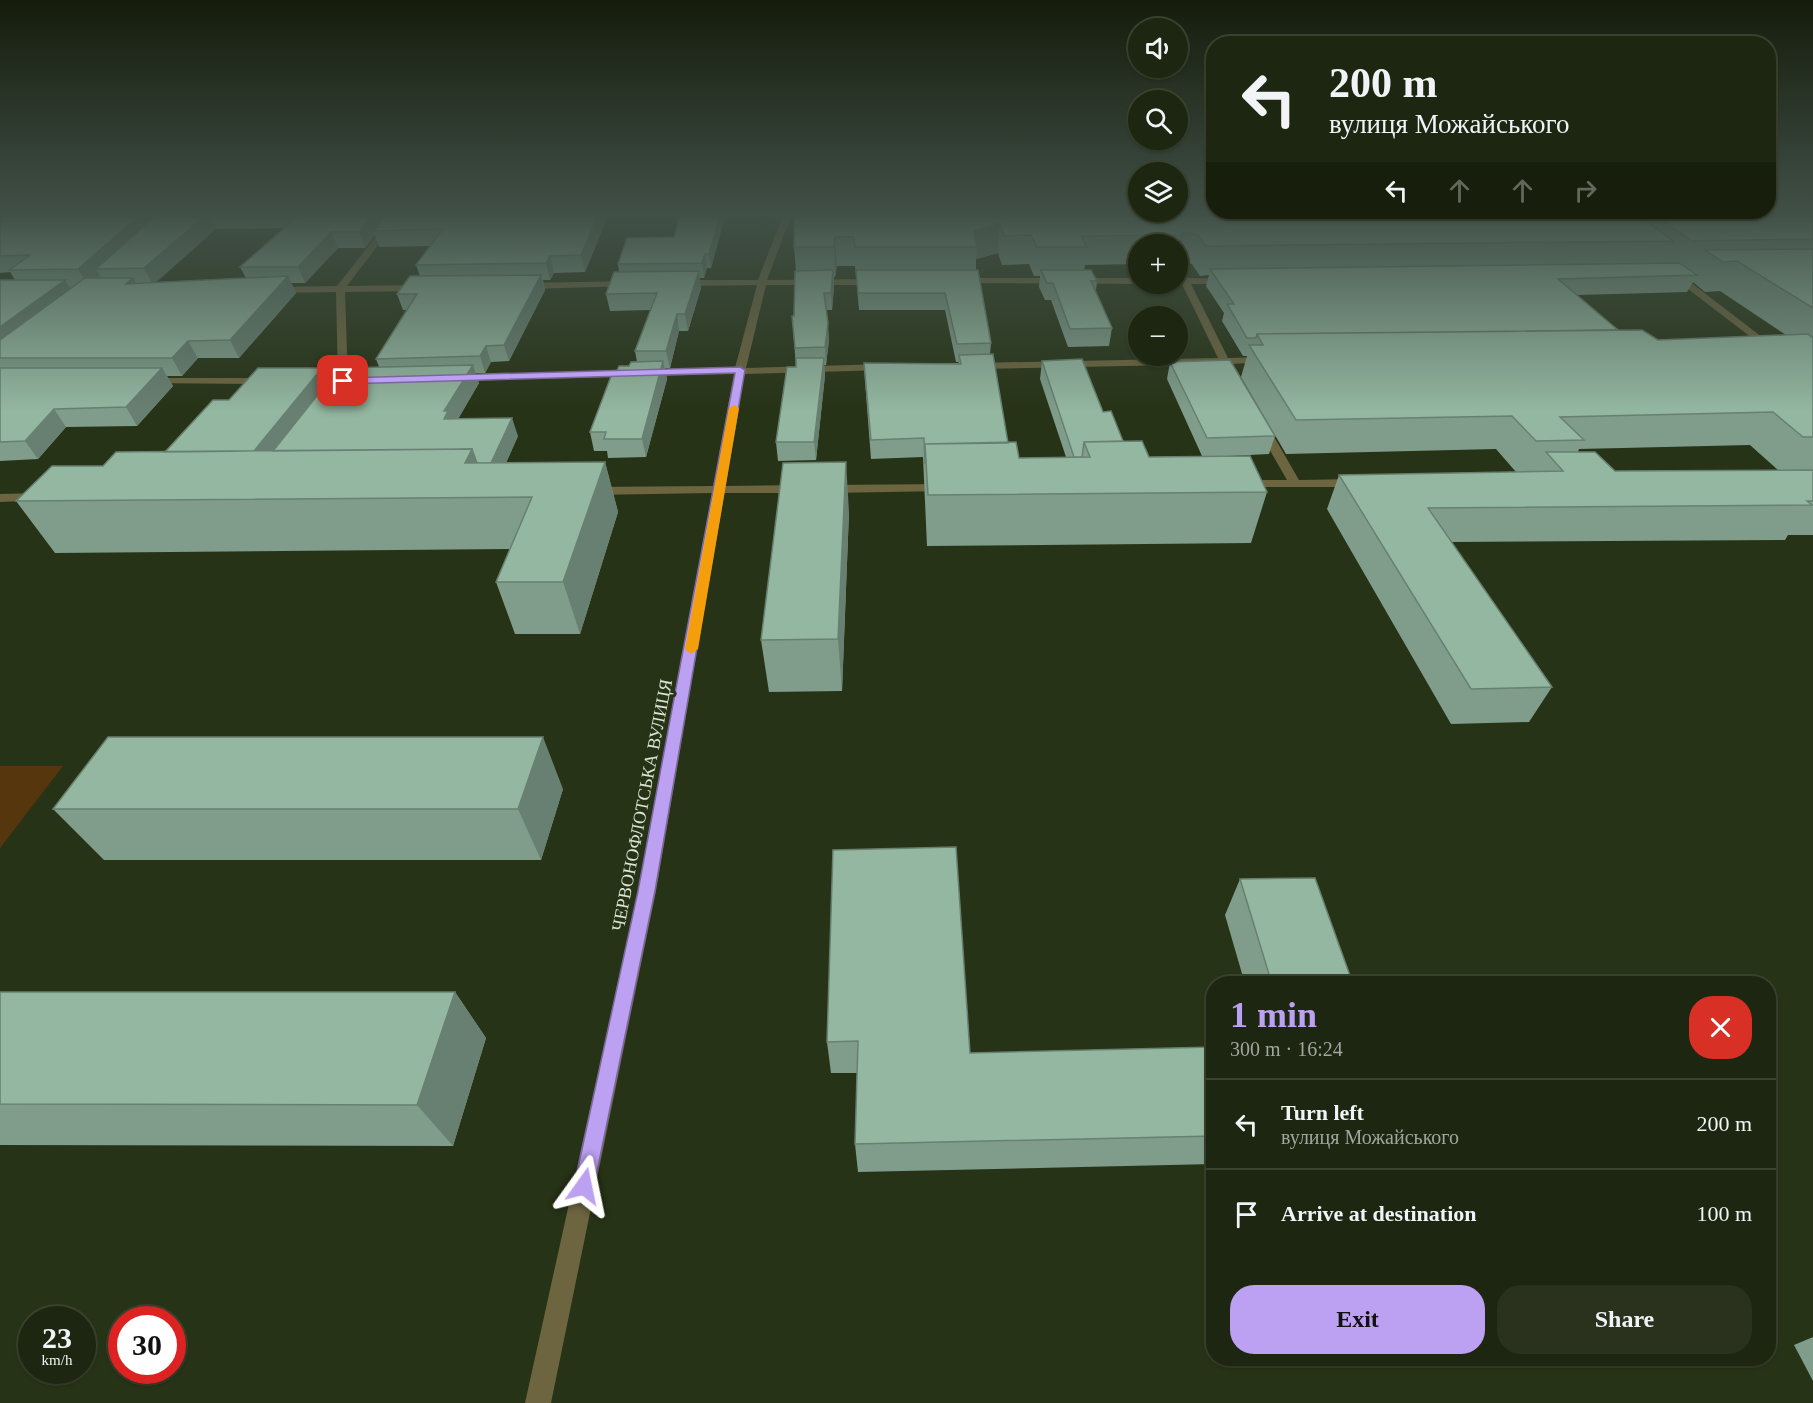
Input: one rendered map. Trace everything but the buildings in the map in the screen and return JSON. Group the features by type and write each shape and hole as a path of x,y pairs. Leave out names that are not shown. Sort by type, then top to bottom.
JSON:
{"street":[{"path":"329,398 343,381 340,289 346,281"},
{"path":"1684,281 1779,354 1756,355"},
{"name":"ЧЕРВОНОФЛОТСЬКА ВУЛИЦЯ","path":"538,1403 646,891 721,489 740,370 762,282"},
{"path":"669,283 891,282"},
{"path":"517,286 645,284"},
{"path":"268,290 435,287"},
{"path":"1188,294 1236,381"},
{"path":"965,366 1283,360"},
{"path":"448,378 894,367"},
{"path":"142,381 284,381"},
{"path":"1260,422 1295,484"},
{"path":"1225,485 1374,483"},
{"path":"577,491 956,488"},
{"path":"0,498 57,497"}],"shaded area":[{"path":"0,766 63,766 0,848"}],"slow traffic":[{"path":"691,649 734,408"}],"route":[{"path":"343,381 740,370 721,489 646,891 584,1186"}]}
